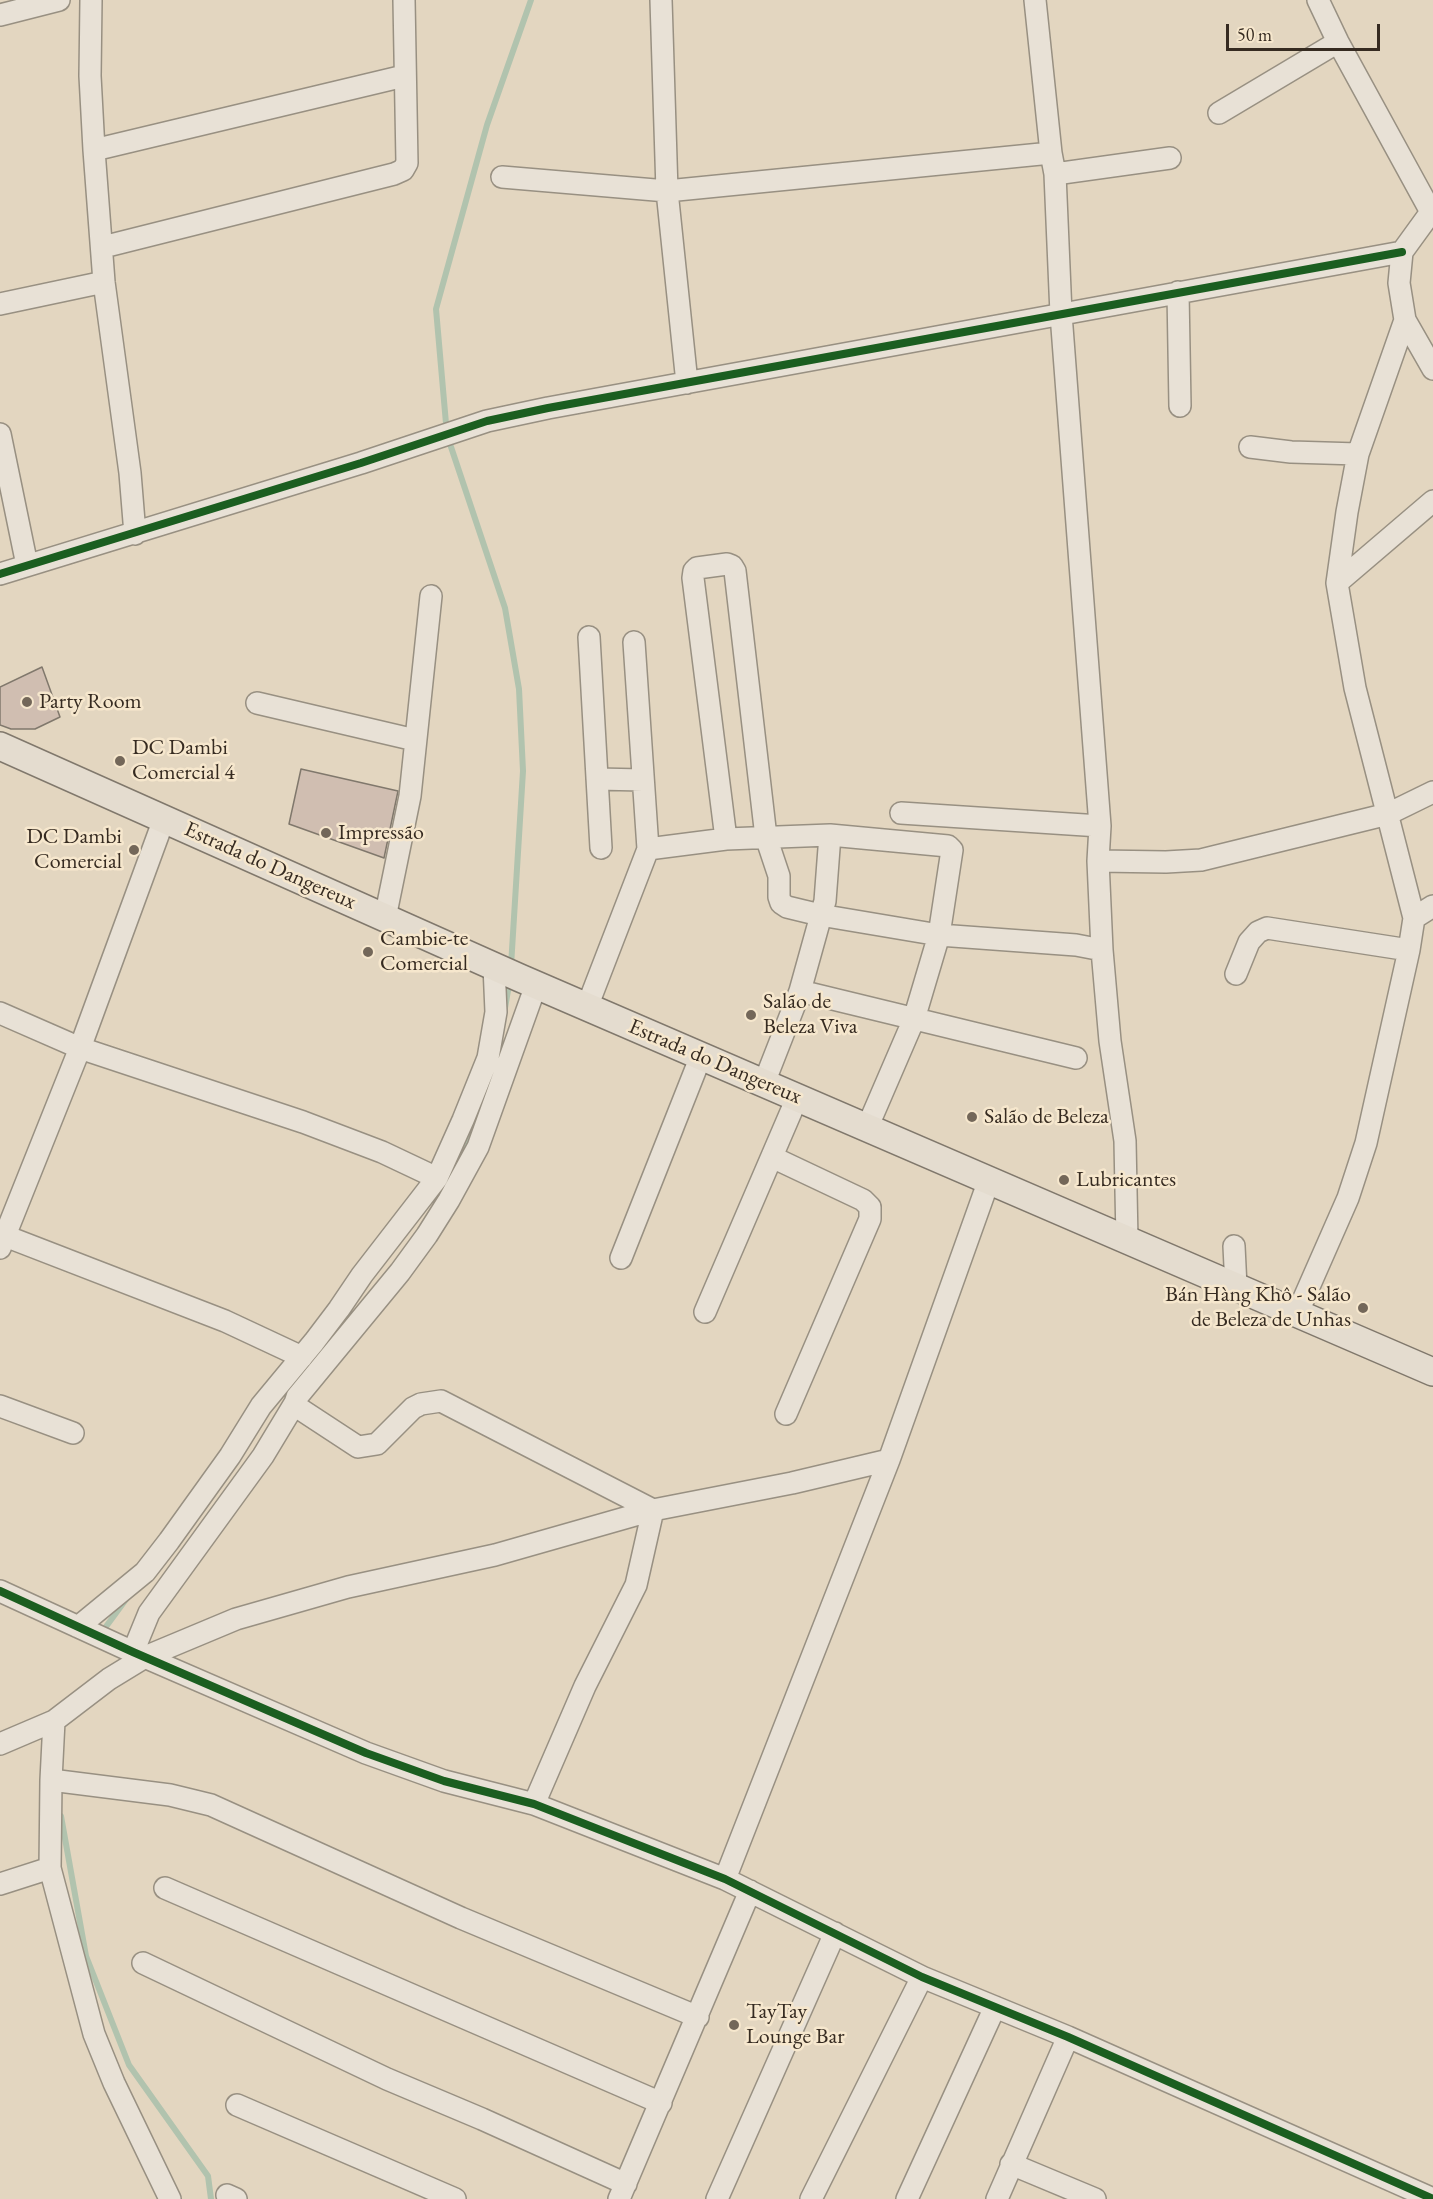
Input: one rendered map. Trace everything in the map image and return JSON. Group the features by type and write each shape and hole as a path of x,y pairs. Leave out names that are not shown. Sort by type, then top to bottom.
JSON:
{"main road":[{"name":"Estrada do Dangereux","path":"0,746 587,1007 1433,1372"}],"street":[{"path":"91,0 90,76 104,282 130,473 135,534"},
{"path":"103,247 403,170 407,163 404,0"},
{"path":"661,0 667,191 687,383"},
{"path":"1035,0 1053,164 1061,314 1100,826 1098,861 1102,950 1110,1041 1125,1141 1127,1240"},
{"path":"1318,0 1338,42 1432,211 1402,252 1399,283 1405,320 1433,369"},
{"path":"0,15 50,1"},
{"path":"1220,113 1338,42"},
{"path":"94,150 404,76"},
{"path":"502,177 667,191 1170,158"},
{"path":"0,574 361,464 487,421 1402,252"},
{"path":"0,304 104,282"},
{"path":"1178,292 1180,406"},
{"path":"1298,1314 1348,1198 1366,1143 1414,918 1355,688 1337,583 1358,454 1405,320"},
{"path":"0,434 27,565"},
{"path":"1250,447 1291,452 1358,454"},
{"path":"1337,583 1433,501"},
{"path":"726,839 693,578 697,568 727,564 735,571 766,837 779,876 778,897 781,903 787,907 820,915 939,935 1076,945 1102,950"},
{"path":"385,918 410,795 431,596"},
{"path":"589,637 601,848"},
{"path":"587,1007 648,849 634,642"},
{"path":"257,703 415,740"},
{"path":"597,779 643,780"},
{"path":"1098,861 1201,860 1388,814 1433,792"},
{"path":"901,813 1100,826"},
{"path":"164,819 80,1048 2,1239 225,1321 302,1357"},
{"path":"648,849 726,839 830,835 948,846 952,850 939,935 914,1019 867,1128"},
{"path":"764,1083 800,991 827,888 830,835"},
{"path":"1414,918 1433,906"},
{"path":"1236,974 1250,942 1258,932 1267,928 1409,950"},
{"path":"78,1627 145,1572 230,1456 261,1406 302,1357 437,1178 464,1120 488,1058 496,1012 512,974"},
{"path":"139,1655 149,1613 263,1456 296,1403 297,1397 400,1272 449,1200 478,1147 512,974"},
{"path":"800,991 1076,1058"},
{"path":"0,1013 80,1048 303,1122 382,1152 437,1178"},
{"path":"621,1258 701,1056"},
{"path":"705,1312 797,1098"},
{"path":"772,1156 863,1200 870,1208 870,1219 786,1414"},
{"path":"725,1879 889,1460 989,1180"},
{"path":"1234,1246 1236,1287"},
{"path":"296,1403 297,1407 358,1448 377,1444 413,1408 421,1404 441,1401 653,1510"},
{"path":"0,1406 73,1433"},
{"path":"0,1744 54,1721 139,1655 236,1619 348,1587 495,1555 653,1510 792,1483 889,1460"},
{"path":"534,1804 585,1686 636,1585 653,1510"},
{"path":"0,1591 139,1655 366,1753 444,1781 534,1804 725,1879 922,1977 1068,2037 1433,2199"},
{"path":"54,1721 50,1868 94,2034 114,2083 170,2199"},
{"path":"51,1780 170,1795 211,1805 461,1918 698,2017"},
{"path":"0,1884 50,1868"},
{"path":"165,1888 660,2103"},
{"path":"142,1964 387,2079 482,2119 623,2192 750,1891"},
{"path":"717,2199 835,1933"},
{"path":"811,2199 922,1977"},
{"path":"907,2199 995,2007"},
{"path":"997,2199 1068,2037"},
{"path":"237,2105 455,2199"},
{"path":"1011,2164 1095,2199"}],"building":[{"name":"Party Room","path":"42,667 60,717 35,729 11,729 0,725 0,687"},
{"path":"301,769 398,791 384,858 289,824"}],"waterway":[{"path":"511,966 523,771 519,689 505,608 447,435 436,309 487,125 531,0"},
{"path":"505,1008 510,979"},
{"path":"453,1166 464,1148 478,1110"},
{"path":"105,1628 127,1598"},
{"path":"61,1816 86,1956 129,2065 208,2176 211,2199"}],"cycle path":[{"path":"0,574 361,463 487,421 1402,252"},
{"path":"0,1591 133,1652 366,1753 444,1781 534,1804 725,1879 922,1977 1068,2037 1433,2199"}],"place":[{"name":"Party Room","path":"27,702"},
{"name":"DC Dambi Comercial 4","path":"120,761"},
{"name":"Impressão","path":"326,833"},
{"name":"DC Dambi Comercial","path":"134,850"},
{"name":"Cambie-te Comercial","path":"368,952"},
{"name":"Salão de Beleza Viva","path":"751,1015"},
{"name":"Salão de Beleza","path":"972,1117"},
{"name":"Lubricantes","path":"1064,1180"},
{"name":"Bán Hàng Khô - Salão de Beleza de Unhas","path":"1363,1308"},
{"name":"TayTay Lounge Bar","path":"734,2025"}]}
